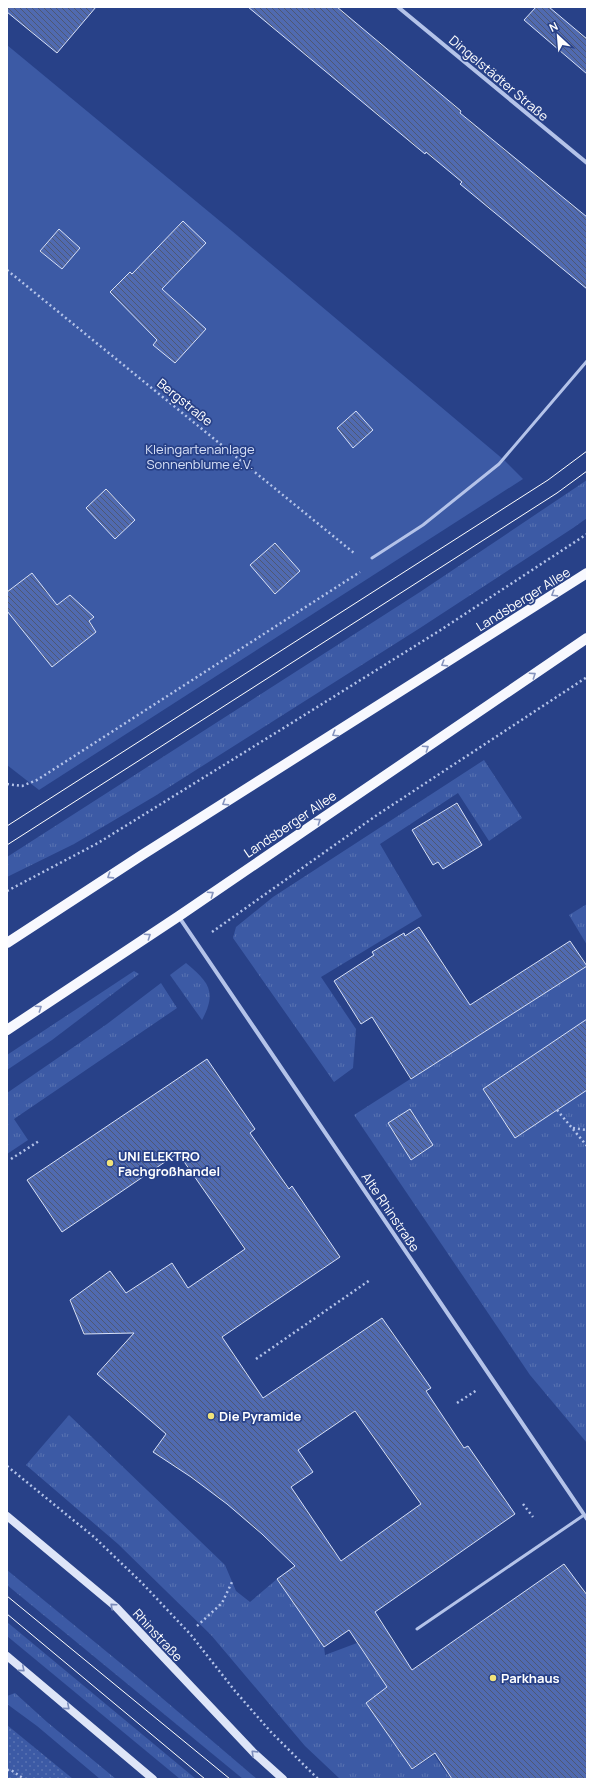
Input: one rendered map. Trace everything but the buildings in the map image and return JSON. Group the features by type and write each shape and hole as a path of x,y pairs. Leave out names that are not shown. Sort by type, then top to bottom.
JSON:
{"main road":[{"name":"Landsberger Allee","path":"7,943 149,851 587,574"},
{"name":"Landsberger Allee","path":"7,1030 178,916 587,638"},
{"name":"Rhinstraße","path":"7,1516 116,1607 254,1753 283,1779"},
{"path":"7,1656 153,1779"}],"street":[{"name":"Dingelstädter Straße","path":"398,7 587,163"},
{"name":"Alte Rhinstraße","path":"178,916 586,1517"}],"lane":[{"path":"372,558 423,525 499,464 587,361"},
{"path":"417,1629 586,1517"}],"path":[{"name":"Bergstraße","path":"7,270 358,555 372,558"},
{"path":"7,891 98,843 432,636 587,534"},
{"path":"7,784 22,786 37,780 359,573 372,558"},
{"path":"196,942 377,815 587,677"},
{"path":"557,1110 587,1146"},
{"path":"572,1128 587,1130"},
{"path":"11,1159 39,1141"},
{"path":"256,1359 370,1280"},
{"path":"457,1403 478,1390"},
{"path":"7,1466 94,1537 142,1583 191,1635 235,1691 270,1731 318,1779"},
{"path":"523,1504 533,1517"},
{"path":"197,1626 222,1603 232,1582"},
{"path":"7,1770 10,1770 24,1779"}],"green space":[{"name":"Kleingartenanlage Sonnenblume e.V.","path":"7,45 232,231 504,460 523,479 39,790 7,765"},
{"path":"587,480 587,518 573,528 420,628 155,796 74,844 7,877 7,857 420,592"},
{"path":"484,760 522,818 489,841 458,793 380,844 422,916 321,977 356,1029 353,1068 334,1082 233,938 236,927 273,897"},
{"path":"587,904 587,945 569,915"},
{"path":"186,963 205,982 210,995 207,1010 202,1020 170,975"},
{"path":"587,966 587,1443 530,1375 354,1115"},
{"path":"134,971 139,974 52,1040 7,1070 7,1055"},
{"path":"161,983 177,1008 14,1119 28,1140 7,1154 7,1093 107,1024"},
{"path":"69,1415 225,1565 236,1591 250,1602 277,1579 324,1647 325,1655 357,1643 387,1687 366,1703 412,1770 434,1755 451,1779 340,1779 305,1746 211,1635 118,1544 26,1465"},
{"path":"7,1570 135,1675 257,1779 243,1779 7,1585"},
{"path":"7,1622 196,1779 180,1779 7,1636"},
{"path":"15,1693 47,1722 116,1779 100,1779 37,1726 7,1704 7,1696"},
{"path":"7,1725 73,1779 7,1779"}],"tram line":[{"path":"7,826 548,480 587,451"},
{"path":"7,845 557,493 587,471"},
{"path":"7,1596 230,1779"},
{"path":"7,1614 205,1779"}],"place":[{"name":"UNI ELEKTRO Fachgroßhandel","path":"110,1163"},
{"name":"Die Pyramide","path":"211,1416"},
{"name":"Parkhaus","path":"493,1678"}]}
